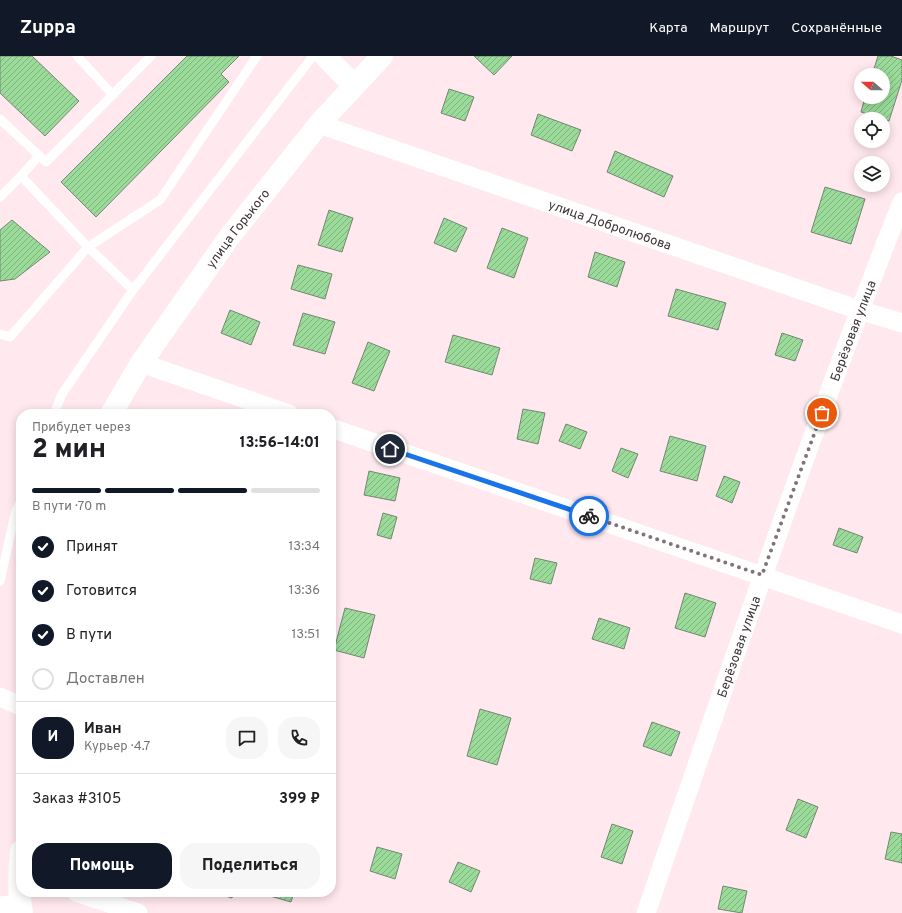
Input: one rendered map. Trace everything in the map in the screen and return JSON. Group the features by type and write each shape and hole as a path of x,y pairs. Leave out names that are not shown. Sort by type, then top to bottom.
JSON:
{"main road":[{"path":"325,56 353,86"},
{"name":"улица Горького","path":"114,409 141,363 230,236 319,124 382,56"},
{"path":"14,908 16,896"}],"street":[{"name":"улица Добролюбова","path":"319,124 859,310 902,323"},
{"name":"Берёзовая улица","path":"646,913 762,575 859,310 902,202"},
{"path":"141,363 274,409"},
{"path":"336,430 902,624"},
{"path":"0,697 16,704"},
{"path":"91,897 138,913"}],"lane":[{"path":"76,56 113,94"},
{"path":"0,119 46,162 151,56"},
{"path":"0,334 10,337 88,247 160,200 257,56"},
{"path":"56,409 62,394 133,290 313,56"},
{"path":"0,197 39,156"},
{"path":"21,176 88,247 133,290"},
{"path":"0,581 16,512"}],"building":[{"path":"0,56 32,56 79,101 45,136 0,93"},
{"path":"187,56 239,56 221,74 229,82 96,217 61,182"},
{"path":"474,56 512,56 494,75"},
{"path":"878,56 891,56 902,60 902,80 890,118 890,112 861,112 863,104 890,104 890,68 874,68"},
{"path":"449,89 474,97 465,121 441,113"},
{"path":"538,114 581,130 572,151 531,135"},
{"path":"615,151 673,176 664,197 607,172"},
{"path":"825,187 865,199 851,244 811,232"},
{"path":"329,210 353,218 342,252 318,245"},
{"path":"444,218 467,228 456,252 434,243"},
{"path":"12,220 50,252 15,279 0,281 0,230"},
{"path":"502,228 528,238 514,278 487,268"},
{"path":"595,252 625,262 617,287 588,277"},
{"path":"298,265 332,274 325,299 291,289"},
{"path":"676,289 726,303 718,330 668,316"},
{"path":"230,310 260,322 251,345 221,333"},
{"path":"303,313 335,322 325,354 293,345"},
{"path":"782,333 803,340 795,361 775,355"},
{"path":"453,335 500,348 492,375 445,362"},
{"path":"368,342 390,351 374,391 352,383"},
{"path":"523,409 545,413 538,444 517,439"},
{"path":"566,424 587,432 580,449 559,441"},
{"path":"670,436 706,446 697,481 660,471"},
{"path":"621,448 638,454 628,478 612,471"},
{"path":"369,471 400,478 395,501 364,495"},
{"path":"724,476 740,482 732,503 716,496"},
{"path":"383,513 397,517 391,539 377,535"},
{"path":"839,528 863,537 857,553 833,545"},
{"path":"535,558 557,563 551,584 530,579"},
{"path":"685,593 716,603 705,637 675,628"},
{"path":"345,608 375,615 364,658 336,651 336,642"},
{"path":"599,618 630,628 624,649 592,639"},
{"path":"480,709 511,718 497,765 467,756"},
{"path":"652,722 680,732 671,756 643,746"},
{"path":"798,799 818,807 806,838 786,830"},
{"path":"612,824 633,831 622,864 601,857"},
{"path":"891,832 902,834 902,863 885,859"},
{"path":"377,847 402,854 395,879 370,871"},
{"path":"458,862 480,871 471,892 449,882"},
{"path":"723,886 747,891 742,913 718,909"},
{"path":"274,897 292,897 291,902"}],"way so far":[{"path":"589,516 762,575 822,413"}],"route":[{"path":"390,449 589,516"}]}
